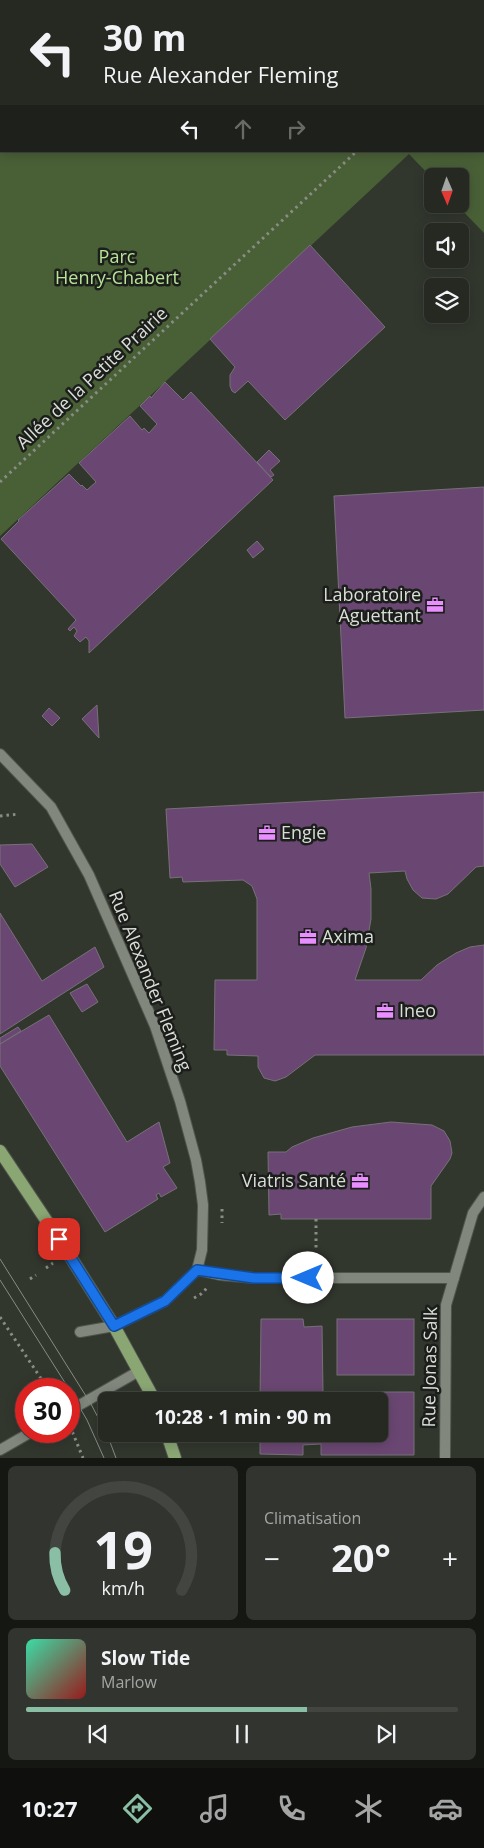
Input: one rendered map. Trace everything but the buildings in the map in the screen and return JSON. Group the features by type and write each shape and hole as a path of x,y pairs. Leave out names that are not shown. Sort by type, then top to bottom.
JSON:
{"main road":[{"path":"0,1151 114,1326 150,1392"},
{"path":"170,1442 175,1458"}],"street":[{"name":"Rue Alexander Fleming","path":"0,754 51,807 89,875 155,1026 180,1101 196,1160 203,1205 202,1250 197,1270"},
{"name":"Rue Jonas Salk","path":"445,1458 446,1304 473,1212 484,1197"},
{"path":"80,1332 114,1326 165,1301 197,1270 254,1278 454,1278"},
{"path":"80,1405 139,1371"},
{"path":"0,1450 15,1441"}],"path":[{"name":"Allée de la Petite Prairie","path":"0,482 355,152"},
{"path":"0,816 19,814"},
{"path":"316,1219 316,1251"},
{"path":"46,1268 53,1263"},
{"path":"30,1279 36,1275"},
{"path":"0,1317 41,1378"},
{"path":"77,1443 83,1458"}],"green space":[{"name":"Parc Henry-Chabert","path":"0,152 484,152 484,233 465,213 469,213 469,168 424,168 424,170 409,154 0,536"}],"tram line":[{"path":"0,1259 98,1418"},
{"path":"0,1280 62,1378"},
{"path":"80,1408 104,1458"},
{"path":"110,1442 116,1458"}],"place":[{"name":"Laboratoire Aguettant","path":"435,605"},
{"name":"Engie","path":"267,833"},
{"name":"Axima","path":"308,937"},
{"name":"Ineo","path":"385,1011"},
{"name":"Viatris Santé","path":"360,1181"}],"route":[{"path":"59,1239 114,1326 165,1301 197,1270 220,1275 254,1278 308,1278"}]}
